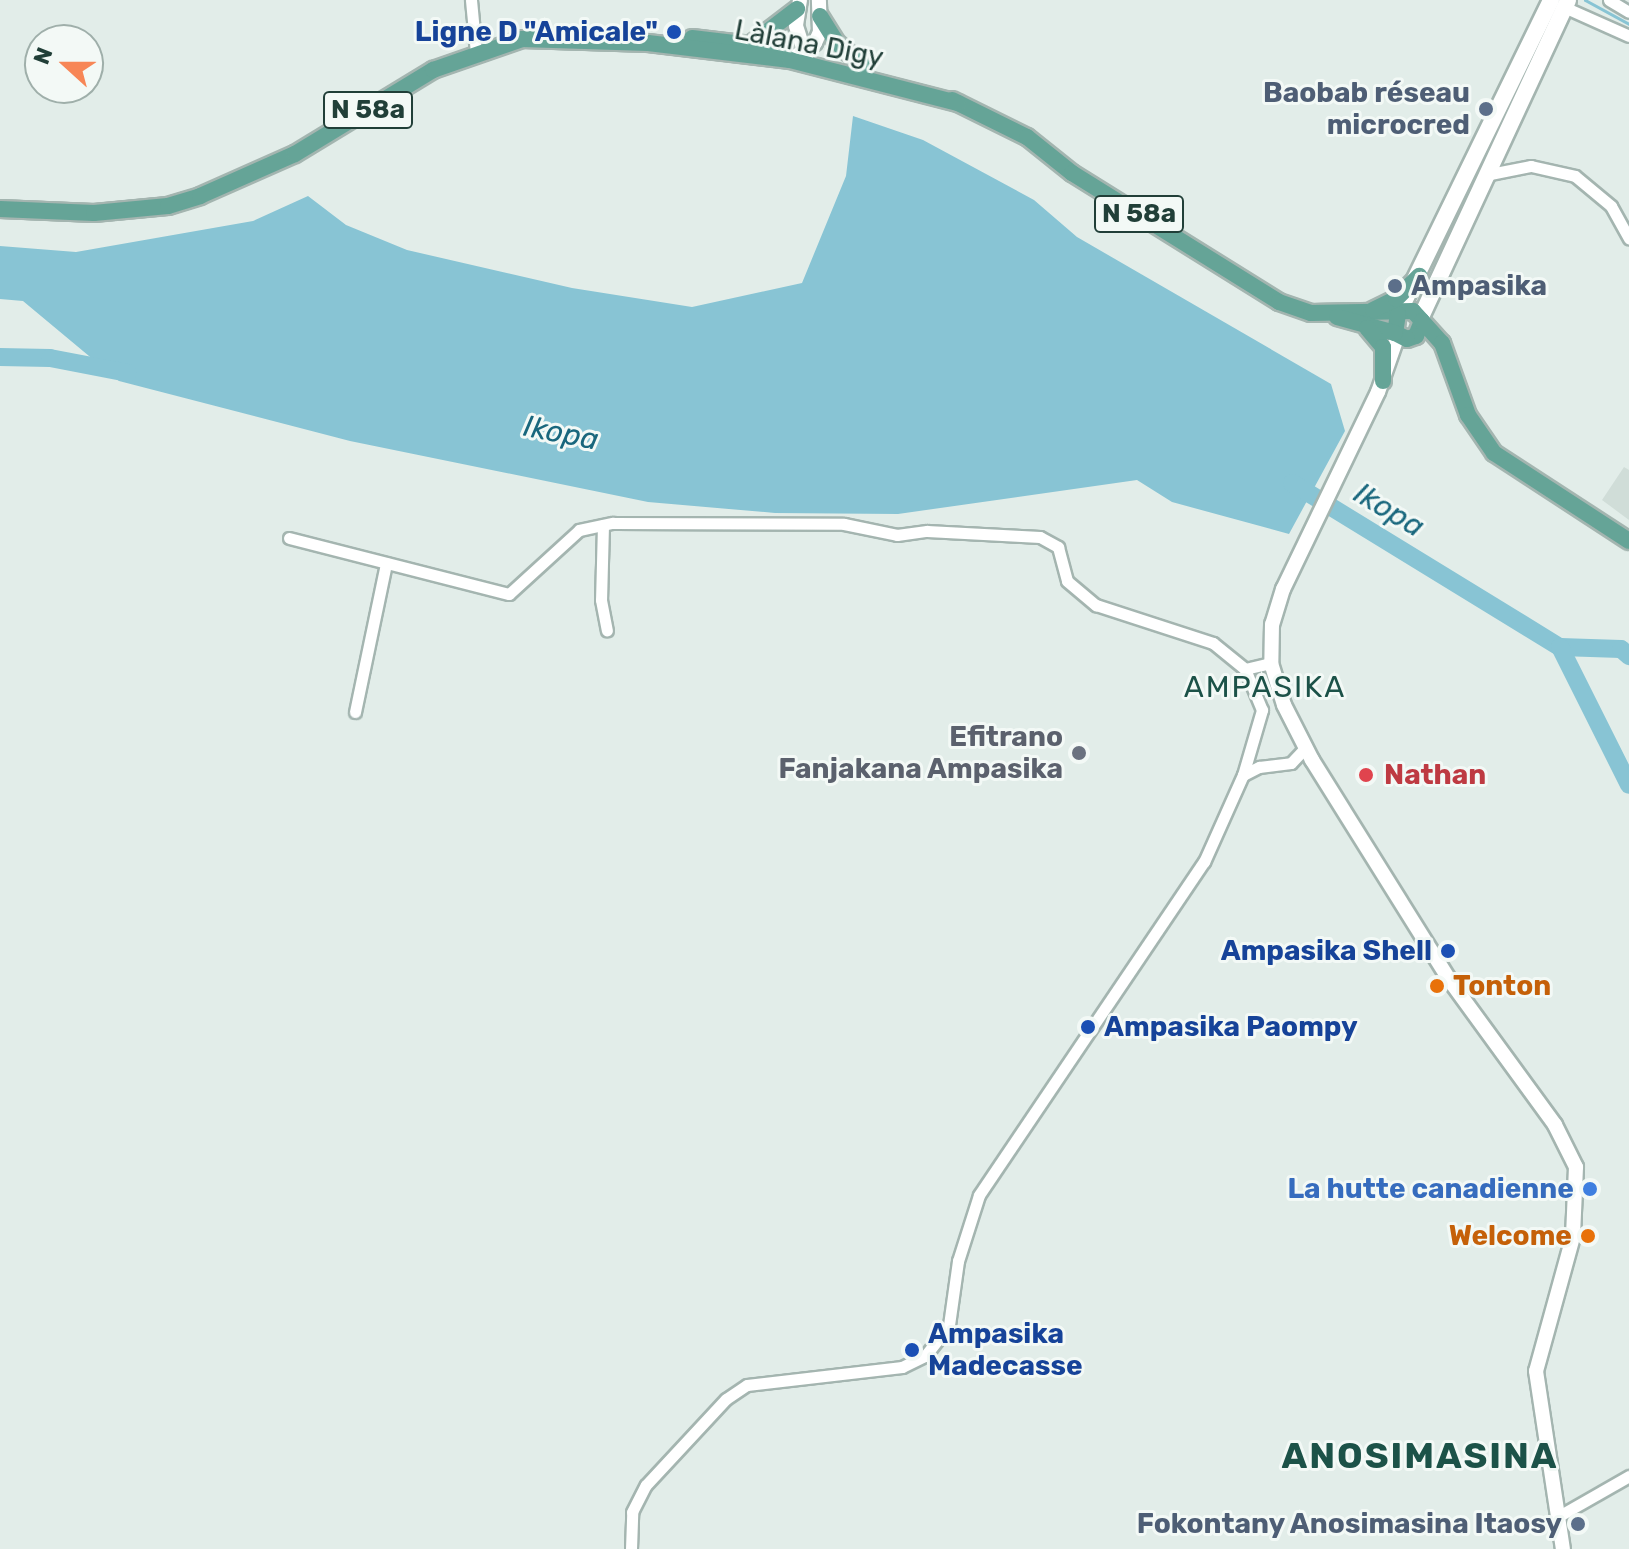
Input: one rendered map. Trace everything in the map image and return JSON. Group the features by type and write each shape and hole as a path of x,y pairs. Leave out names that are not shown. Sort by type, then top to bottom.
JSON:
{"main road":[{"path":"1559,2 1421,319 1420,332 1403,336 1398,314 1559,2"},
{"path":"751,44 798,4"},
{"path":"820,8 836,42 865,67"},
{"name":"Làlana Digy","path":"648,43 684,37 751,44 958,103"},
{"name":"Làlana Digy","path":"0,209 94,213 168,206 236,182 295,154 433,70 476,53 522,39 648,43 865,67 958,103 1027,137 1072,173 1239,282 1301,311 1365,319"},
{"path":"1380,386 1383,347 1365,319 1396,299 1419,276"},
{"path":"1398,314 1408,310 1421,319 1442,343 1468,415 1494,453 1629,541"},
{"name":"N 58a","path":"1365,319 1398,314"},
{"name":"N 58a","path":"1365,319 1403,336 1451,368"}],"street":[{"path":"471,0 476,53"},
{"path":"1609,0 1629,12"},
{"path":"1559,2 1629,36"},
{"path":"798,4 801,59"},
{"path":"801,59 815,43 820,8"},
{"path":"1485,175 1531,166 1575,176 1611,206 1629,238"},
{"path":"1403,336 1293,570 1272,624 1271,663 1305,748 1448,978 1555,1125 1576,1167 1573,1237 1536,1371 1563,1549"},
{"path":"289,538 509,594 579,530 603,525 673,520 844,524 897,535 927,531 1040,537 1058,547 1067,581 1096,605 1213,643 1245,669 1262,710 1243,775 1204,862 979,1195 958,1261 949,1325 925,1356 877,1371 747,1385 726,1399 646,1485 632,1512 631,1549"},
{"path":"603,525 601,600 607,630"},
{"path":"355,712 386,563"},
{"path":"1245,669 1271,663"},
{"path":"1243,775 1259,767 1291,763 1305,748"},
{"path":"1559,1516 1629,1476"}],"shaded area":[{"path":"1624,467 1629,470 1629,520 1602,500"}],"water":[{"path":"853,116 923,140 1034,200 1077,237 1331,384 1345,431 1289,534 1172,502 1137,480 898,514 775,513 648,502 350,441 119,381 23,301 0,299 0,246 76,252 253,221 308,196 346,225 407,250 572,288 692,307 802,283 846,176"}],"waterway":[{"path":"1585,0 1629,24"},
{"name":"Ikopa","path":"0,357 50,358 128,373"},
{"name":"Ikopa","path":"1292,483 1560,647 1621,649 1629,656"},
{"name":"Ikopa","path":"1560,647 1629,785"}],"place":[{"name":"Ligne D \"Amicale\"","path":"674,32"},
{"name":"Baobab réseau microcred","path":"1486,109"},
{"name":"Ampasika","path":"1395,286"},
{"name":"Efitrano Fanjakana Ampasika","path":"1079,753"},
{"name":"Nathan","path":"1366,775"},
{"name":"Ampasika Shell","path":"1448,951"},
{"name":"Tonton","path":"1437,986"},
{"name":"Ampasika Paompy","path":"1088,1027"},
{"name":"La hutte canadienne","path":"1590,1189"},
{"name":"Welcome","path":"1588,1236"},
{"name":"Ampasika Madecasse","path":"912,1350"},
{"name":"Fokontany Anosimasina Itaosy","path":"1578,1524"}],"district":[{"name":"AMPASIKA","path":"1265,687"},
{"name":"ANOSIMASINA","path":"1420,1456"}]}
